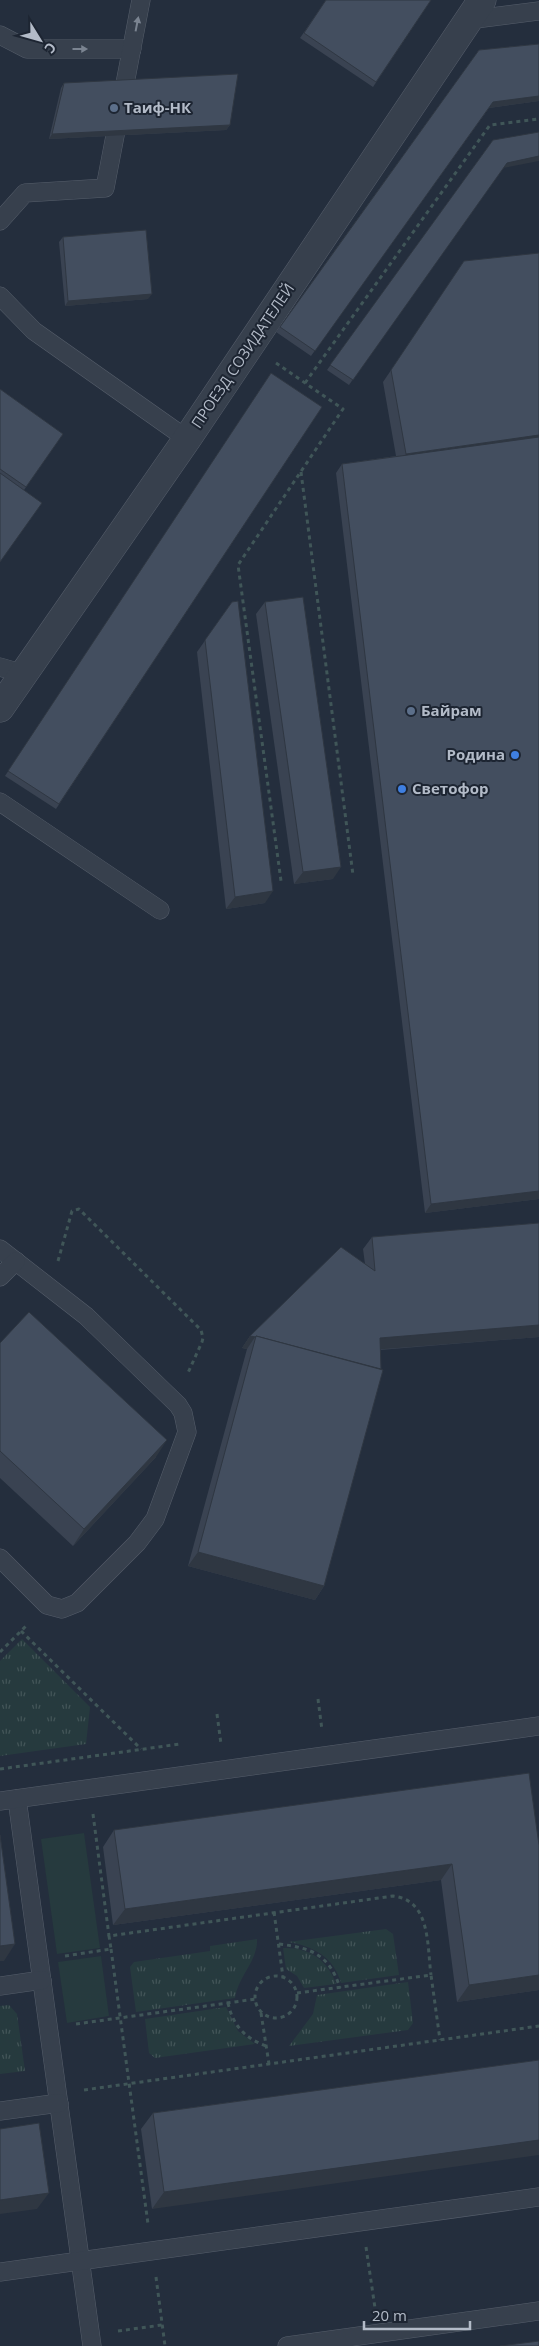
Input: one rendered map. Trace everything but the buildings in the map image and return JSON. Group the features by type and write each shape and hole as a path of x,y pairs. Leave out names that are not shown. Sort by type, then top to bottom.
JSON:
{"street":[{"name":"ПРОЕЗД СОЗИДАТЕЛЕЙ","path":"0,708 12,670 188,439 475,10"}],"lane":[{"path":"0,221 25,193 105,188 141,0"},
{"path":"475,10 539,11"},
{"path":"0,35 27,49 132,48"},
{"path":"0,296 34,331 188,439"},
{"path":"0,802 160,910"},
{"path":"0,1249 86,1316 175,1402 183,1413 187,1432 159,1509 150,1526 137,1543 77,1603 62,1609 47,1605 0,1558"},
{"path":"0,1278 16,1261"},
{"path":"91,2341 39,1959 9,1800 539,1726"},
{"path":"0,1986 42,1980"},
{"path":"0,2111 58,2098"},
{"path":"0,2272 539,2198"},
{"path":"287,2346 539,2311"}],"path":[{"path":"305,383 490,125 539,119"},
{"path":"250,345 343,409 238,565 281,882"},
{"path":"301,471 353,875"},
{"path":"63,1244 72,1212 79,1209 200,1330 203,1338 202,1342 175,1402"},
{"path":"0,1652 47,1605"},
{"path":"21,1631 141,1749"},
{"path":"0,1769 180,1744"},
{"path":"89,1789 165,2346"},
{"path":"109,1936 393,1896 406,1899 416,1906 422,1917 440,2040"},
{"path":"274,1912 283,1977"},
{"path":"279,1944 301,1947 321,1956 336,1974 340,1988"},
{"path":"39,1959 111,1949"},
{"path":"297,1993 431,1975"},
{"path":"261,2012 267,2016 283,2018 295,2008 297,1993 295,1986 283,1977 276,1976 263,1980 256,1992 256,1999 261,2012 268,2064"},
{"path":"48,2028 256,1999"},
{"path":"228,2003 233,2020 240,2031 266,2046"},
{"path":"58,2098 129,2083 539,2026"},
{"path":"363,2222 378,2333"},
{"path":"91,2341 162,2325"}],"green space":[{"path":"22,1639 90,1707 86,1744 0,1756 0,1661"},
{"path":"84,1833 100,1948 57,1954 41,1839"},
{"path":"386,1929 393,1934 399,1975 341,1983 333,1966 321,1954 306,1946 288,1942"},
{"path":"257,1939 254,1954 235,1998 136,2012 130,1967 134,1962 210,1951 210,1946"},
{"path":"283,1948 301,1950 316,1957 328,1968 336,1984 304,1988 297,1976 286,1969"},
{"path":"101,1956 109,2016 67,2023 58,1962"},
{"path":"408,1982 413,2023 408,2030 289,2046 313,2014 317,1995"},
{"path":"9,2005 17,2014 25,2071 0,2074 0,2006"},
{"path":"226,2007 238,2031 255,2044 155,2058 149,2053 145,2019"}],"place":[{"name":"Таиф-НК","path":"114,108"},
{"name":"Байрам","path":"411,711"},
{"name":"Родина","path":"515,755"},
{"name":"Светофор","path":"402,789"}]}
